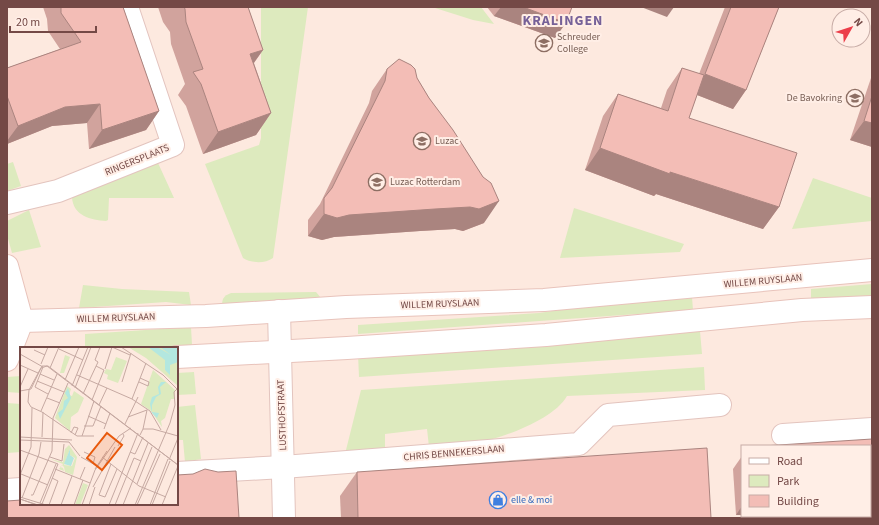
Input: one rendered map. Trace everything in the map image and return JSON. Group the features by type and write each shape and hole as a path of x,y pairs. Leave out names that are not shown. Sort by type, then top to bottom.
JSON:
{"street":[{"name":"RINGERSPLAATS","path":"7,203 58,191 173,145 127,7"},
{"path":"7,266 14,322 7,360"},
{"name":"WILLEM RUYSLAAN","path":"14,322 206,316 346,307 544,300 872,270"},
{"path":"178,357 546,335 802,310 872,307"},
{"name":"LUSTHOFSTRAAT","path":"279,311 284,467 284,518"},
{"path":"7,366 20,366"},
{"name":"CHRIS BENNEKERSLAAN","path":"178,473 284,467 579,444 608,415 720,405"},
{"path":"783,435 872,429"},
{"path":"7,490 20,488"}],"green space":[{"path":"261,7 308,7 273,258 258,262 243,258 205,164 259,145 261,138"},
{"path":"432,7 481,7 494,24 473,20"},
{"path":"13,162 21,186 7,191 7,164"},
{"path":"158,163 174,198 109,198 108,220 106,221 94,220 84,216 76,209 72,197"},
{"path":"813,178 872,198 872,221 792,229"},
{"path":"574,208 684,244 680,252 560,258"},
{"path":"29,210 41,247 12,253 7,235 7,221"},
{"path":"872,284 872,298 811,303 811,289"},
{"path":"83,285 122,289 189,292 191,305 166,302 79,308"},
{"path":"316,292 321,298 222,307 224,298 226,295 231,293"},
{"path":"692,297 693,310 358,334 358,325 539,313 606,303"},
{"path":"191,327 192,345 165,347 85,347 85,334"},
{"path":"700,331 702,354 359,377 358,354"},
{"path":"704,367 705,390 567,396 552,412 541,419 504,436 482,442 429,447 427,429 385,434 385,452 348,454 346,450 361,390"},
{"path":"194,372 196,394 178,395 178,373"},
{"path":"20,376 20,393 7,392 7,377"},
{"path":"7,403 20,404 20,452 7,453"},
{"path":"195,405 201,459 185,462 183,440 178,440 178,407"}],"building":[{"path":"61,7 123,7 159,111 102,130 100,104 65,107 18,126 7,96 7,68 81,42 61,13"},
{"path":"184,7 248,7 263,50 250,54 271,113 218,132 201,84 193,72 203,69 186,22"},
{"path":"523,7 572,7 566,23"},
{"path":"731,7 779,7 746,90 705,74"},
{"path":"399,59 411,65 415,69 417,78 429,98 453,130 483,177 491,183 499,201 479,209 470,207 435,209 349,215 337,218 324,214 324,198 332,188 385,81 387,69"},
{"path":"682,68 704,75 689,118 797,153 779,207 670,172 670,174 600,148 618,94 668,111"},
{"path":"872,96 872,123 864,121"},
{"path":"872,439 872,485 871,445 779,445"},
{"path":"707,448 711,518 358,518 357,472"},
{"path":"205,469 218,472 236,471 239,518 7,518 7,501 20,500 20,505 178,505 178,475 193,474"}],"place":[{"name":"Schreuder College","path":"544,43"},
{"name":"De Bavokring","path":"855,98"},
{"name":"Luzac","path":"422,141"},
{"name":"Luzac Rotterdam","path":"377,182"},
{"name":"elle & moi","path":"498,500"}],"district":[{"name":"KRALINGEN","path":"563,21"}]}
